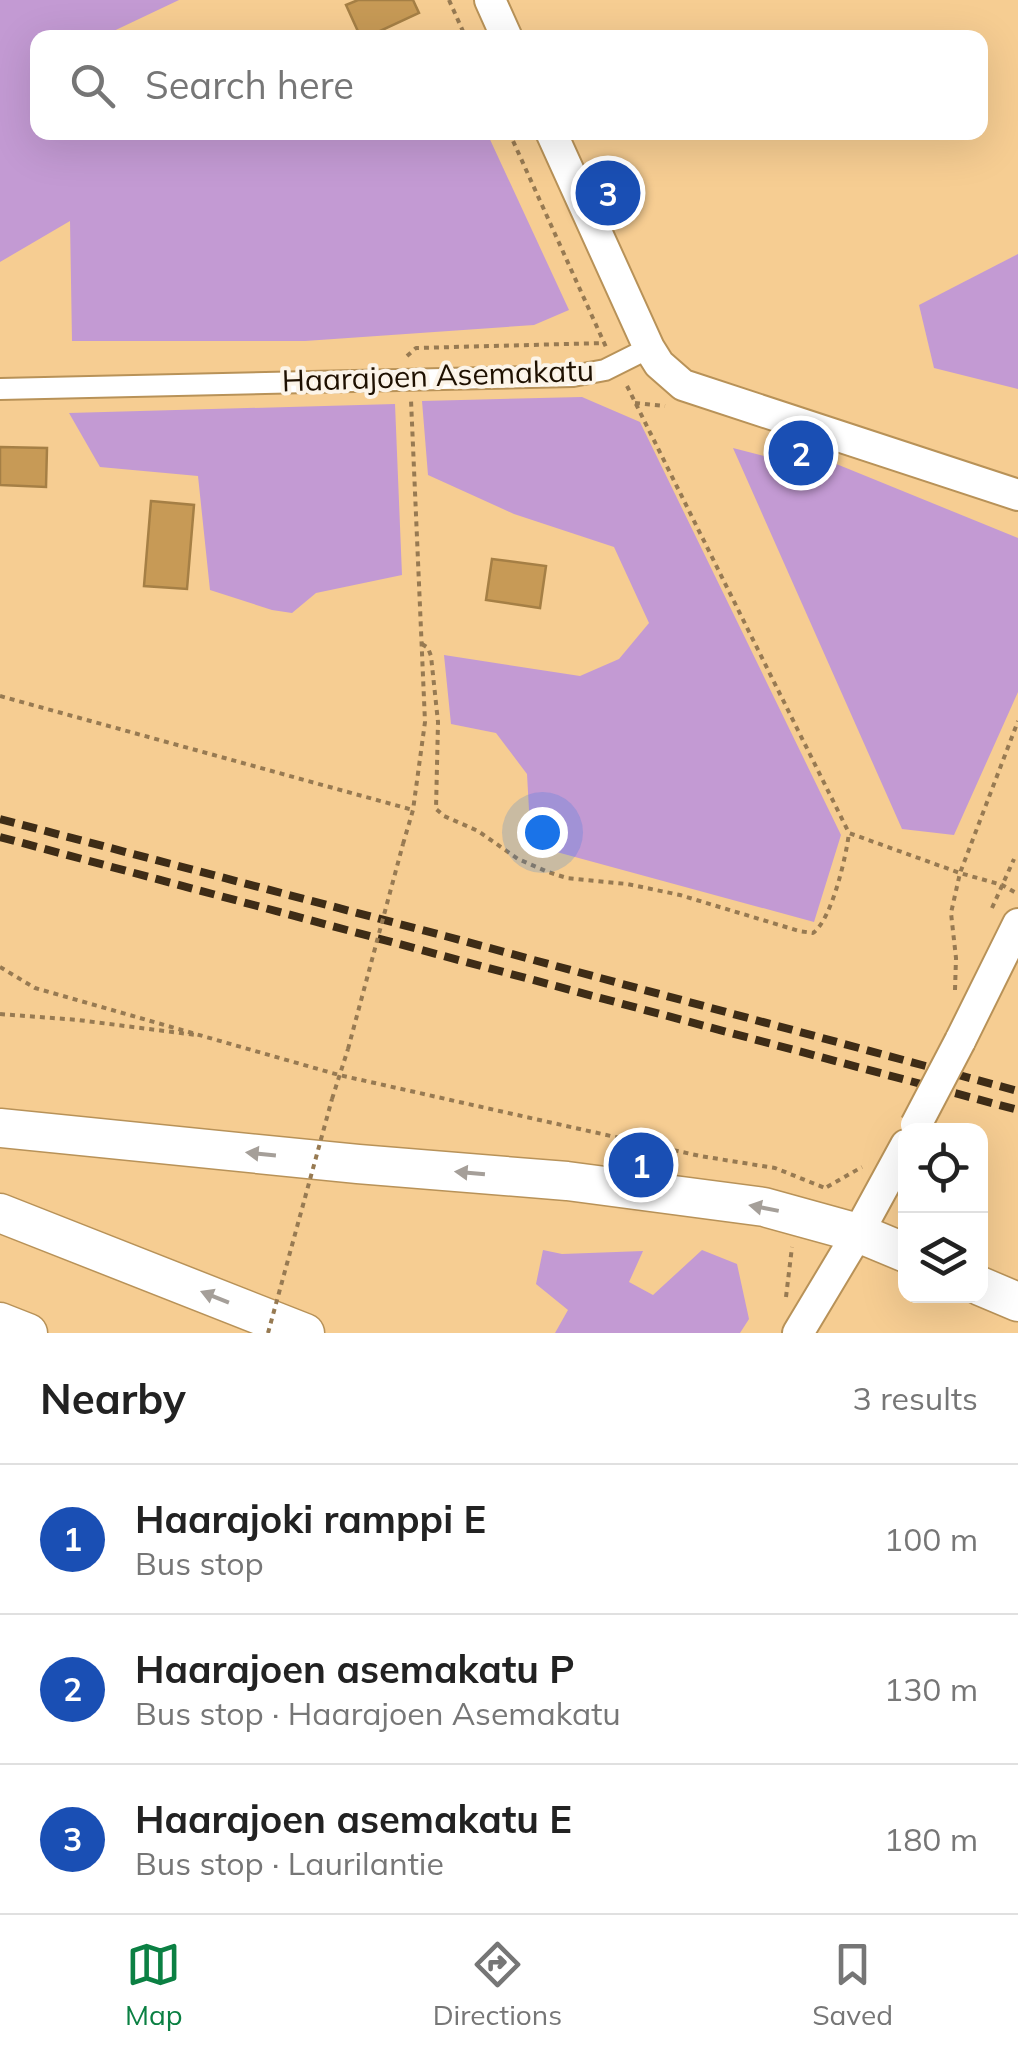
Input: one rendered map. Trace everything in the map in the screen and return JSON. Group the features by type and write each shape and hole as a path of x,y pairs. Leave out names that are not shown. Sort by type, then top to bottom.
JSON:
{"highway":[{"path":"0,1128 567,1181 764,1207 858,1232 898,1250"},
{"path":"0,1212 305,1333"},
{"path":"988,1289 1018,1302"},
{"path":"0,1322 28,1333"}],"street":[{"path":"490,0 504,30"},
{"path":"555,140 649,348 658,364 683,385 1018,495"},
{"name":"Haarajoen Asemakatu","path":"0,389 573,376 605,370 649,348"},
{"path":"917,1123 1018,924"},
{"path":"798,1333 898,1159"}],"path":[{"path":"450,0 463,30"},
{"path":"422,644 431,656 438,722 436,809 444,816 478,831 518,860 567,878 628,884 798,931 813,933 822,924 849,833 605,344 513,140"},
{"path":"268,1333 413,810 425,722 408,356 416,348 605,344"},
{"path":"0,696 413,810"},
{"path":"955,990 951,913 960,873 1018,721"},
{"path":"849,833 1002,885 1018,894"},
{"path":"992,908 1014,859"},
{"path":"0,966 34,988 339,1075 656,1146 774,1168 825,1188"},
{"path":"0,1014 210,1037"},
{"path":"656,1146 656,1157"}],"shaded area":[{"path":"0,0 179,0 116,30 30,30 30,140 490,140 569,310 534,325 305,341 72,341 70,221 0,262"},
{"path":"1018,254 1018,389 934,368 919,305"},
{"path":"582,397 640,422 841,835 814,922 531,845 527,774 496,733 451,724 444,655 580,676 619,659 649,623 614,547 514,514 428,475 422,401"},
{"path":"395,404 402,575 316,593 292,613 210,590 198,476 100,467 69,413"},
{"path":"733,448 799,465 829,461 1018,538 1018,692 954,835 902,829"},
{"path":"543,1250 562,1254 643,1251 629,1282 653,1295 702,1250 737,1264 749,1319 740,1333 555,1333 568,1310 536,1284"}],"building":[{"path":"358,0 413,0 419,13 382,30 357,30 346,5"},
{"path":"0,447 47,448 46,487 0,485"},
{"path":"151,501 194,505 187,589 144,586"},
{"path":"492,559 546,566 540,608 486,600"}],"railway":[{"path":"0,819 1018,1091"},
{"path":"0,837 1018,1110"}],"place":[{"name":"Haarajoen asemakatu E","path":"608,193"},
{"name":"Haarajoen asemakatu P","path":"801,453"},
{"name":"Haarajoki ramppi E","path":"641,1165"}]}
